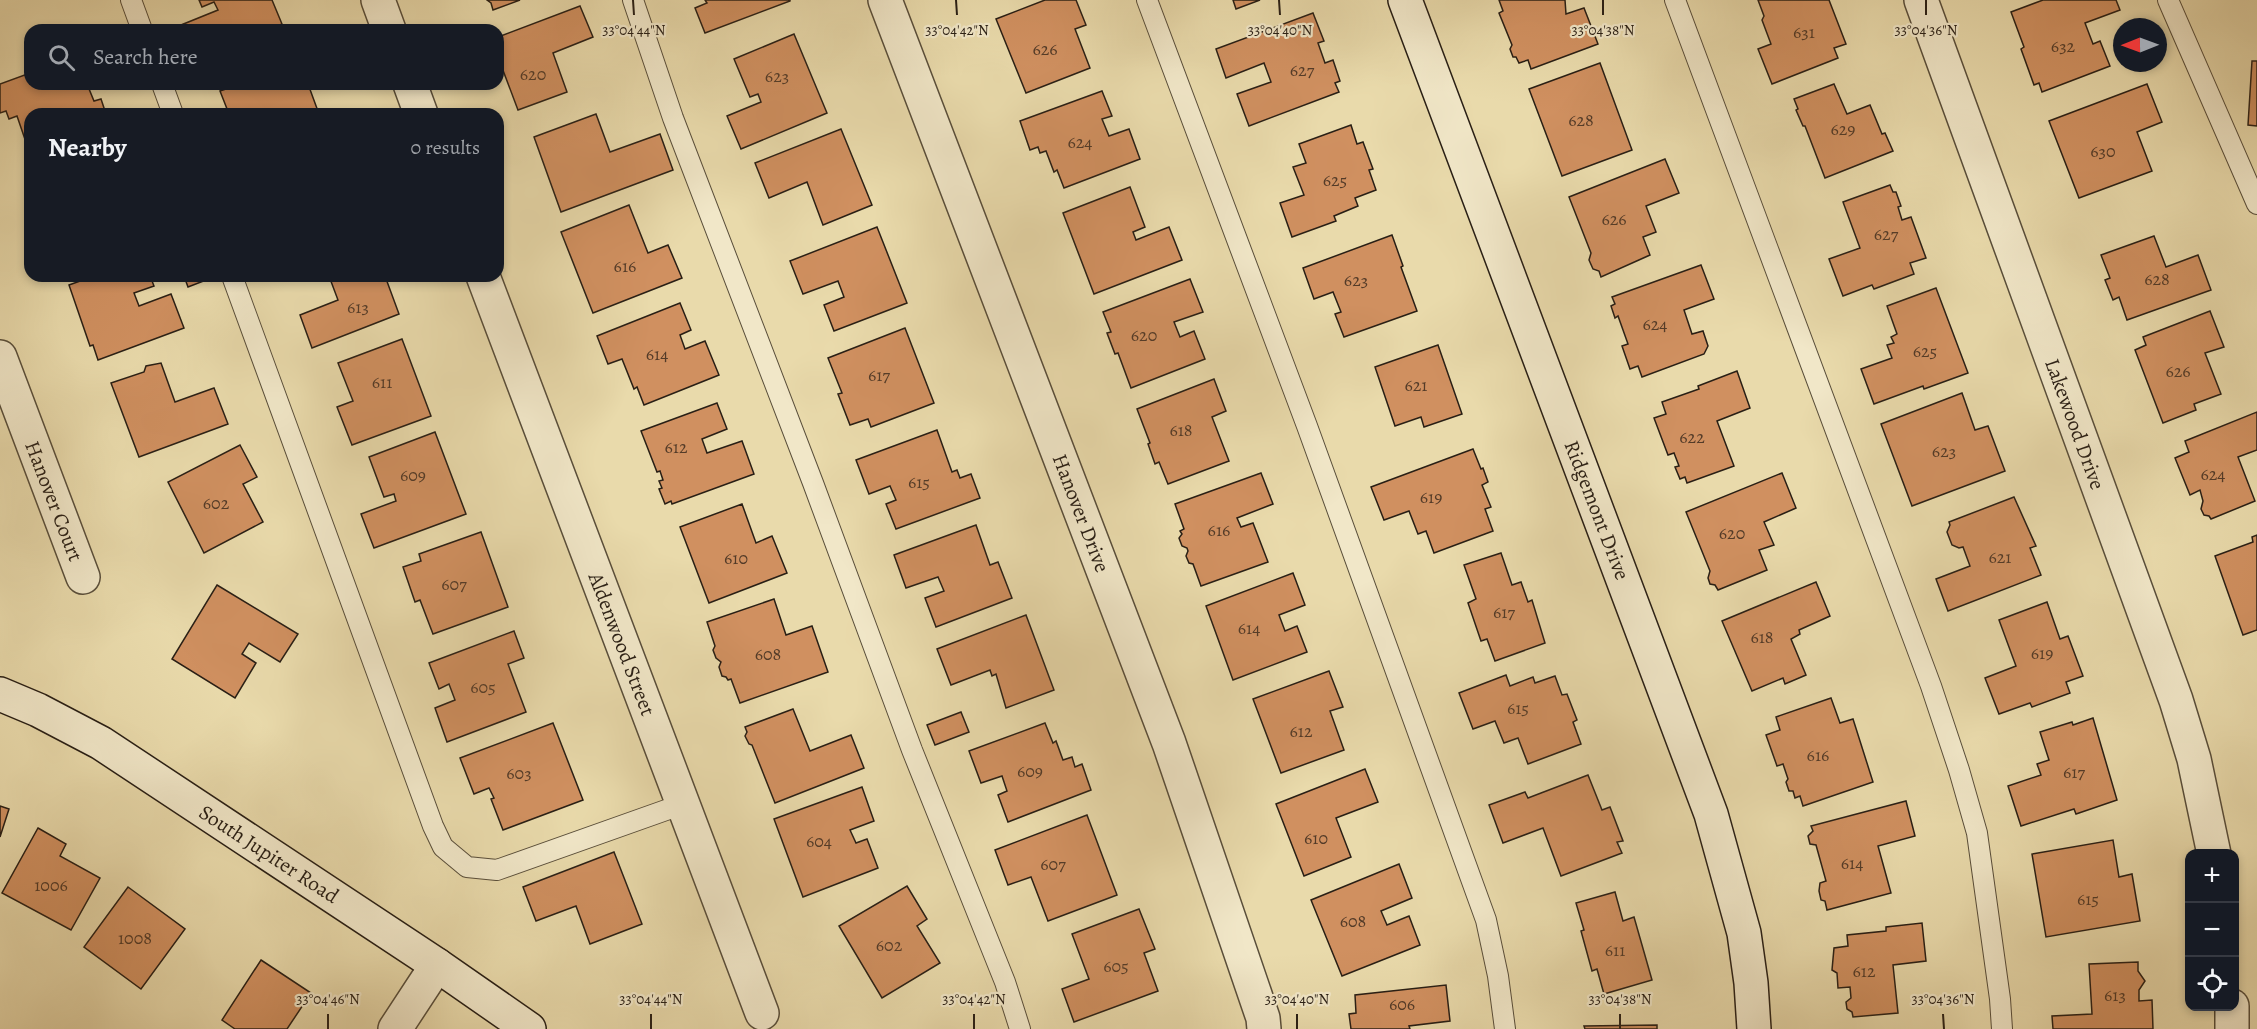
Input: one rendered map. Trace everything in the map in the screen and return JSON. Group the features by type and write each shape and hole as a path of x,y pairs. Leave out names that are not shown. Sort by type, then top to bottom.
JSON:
{"street":[{"path":"378,0 387,24"},
{"name":"Hanover Drive","path":"885,0 1169,743 1263,1018 1264,1029"},
{"name":"Ridgemont Drive","path":"1405,0 1711,814 1744,933 1754,1029"},
{"name":"Lakewood Drive","path":"1921,0 2176,700 2194,759 2213,849"},
{"path":"412,90 419,108"},
{"name":"Aldenwood Street","path":"485,282 762,1013"},
{"name":"Hanover Court","path":"0,357 83,577"},
{"name":"South Jupiter Road","path":"0,694 38,710 101,743 437,965 529,1029"},
{"path":"395,1029 437,965"},
{"path":"2232,1011 2232,1029"}],"lane":[{"path":"131,0 140,24"},
{"path":"633,0 673,118 813,483 912,750 1005,982 1020,1029"},
{"path":"1147,0 1306,426 1486,920 1498,976 1505,1029"},
{"path":"1675,0 1931,686 1959,770 1977,833 2000,999 2002,1029"},
{"path":"2168,0 2257,204"},
{"path":"164,90 171,108"},
{"path":"234,282 428,815 443,847 467,867 497,870 683,804"}],"building":[{"path":"199,0 272,0 282,24 183,24 218,10 214,2 202,7"},
{"path":"487,0 520,0 493,10 491,3"},
{"path":"705,0 790,1 705,33 695,8 707,3"},
{"path":"1045,0 1076,0 1086,25 1075,29 1090,68 1026,93 996,19"},
{"path":"1233,0 1260,0 1236,9"},
{"path":"1499,0 1565,0 1566,14 1584,8 1598,44 1531,69 1528,60 1519,63 1516,57 1513,57 1510,49 1512,45 1499,13 1503,11"},
{"path":"1758,0 1829,0 1846,44 1834,48 1838,58 1772,84 1758,49 1771,44 1762,20 1764,16"},
{"path":"2043,0 2116,0 2120,10 2085,23 2093,44 2100,41 2110,66 2042,92 2039,83 2034,85 2021,49 2024,47 2011,12"},
{"path":"580,6 593,37 553,53 567,92 518,110 504,73 504,35"},
{"path":"1313,13 1324,41 1318,43 1325,63 1333,60 1340,81 1335,83 1339,92 1249,126 1237,94 1271,82 1264,63 1226,78 1216,49"},
{"path":"794,34 827,113 741,149 727,116 761,102 758,94 750,97 734,59"},
{"path":"2252,61 2257,61 2257,126 2248,125"},
{"path":"1600,63 1632,150 1562,176 1529,89"},
{"path":"24,75 24,90 89,90 94,101 101,99 104,108 24,108 24,136 17,116 9,119 6,111 0,113 0,84"},
{"path":"1834,84 1847,114 1870,105 1882,134 1885,133 1893,151 1825,178 1805,126 1796,110 1798,109 1794,99"},
{"path":"2147,84 2162,122 2137,132 2152,171 2079,198 2049,121"},
{"path":"310,90 317,108 227,108 220,91"},
{"path":"1102,91 1112,116 1102,119 1109,136 1129,129 1140,159 1064,188 1057,170 1054,172 1046,151 1040,153 1038,147 1030,150 1020,121"},
{"path":"596,114 610,152 660,134 673,170 561,212 534,137"},
{"path":"1351,125 1357,144 1363,142 1373,169 1369,170 1376,190 1355,198 1358,206 1334,216 1336,221 1292,237 1280,203 1304,195 1293,167 1306,163 1299,144"},
{"path":"841,129 872,205 823,225 807,182 769,198 755,163"},
{"path":"1665,159 1679,193 1646,206 1656,232 1643,237 1650,255 1601,277 1599,271 1593,269 1589,260 1591,253 1569,197"},
{"path":"1890,185 1893,192 1896,192 1901,206 1898,207 1902,220 1911,217 1926,258 1910,263 1914,274 1874,289 1872,285 1843,296 1829,259 1860,248 1843,202"},
{"path":"1130,187 1145,227 1133,232 1136,240 1169,227 1182,260 1094,294 1063,213"},
{"path":"629,205 648,253 668,245 682,278 593,313 561,232"},
{"path":"877,227 907,303 834,331 824,305 844,297 838,281 803,294 790,261"},
{"path":"1392,235 1417,311 1344,337 1335,314 1341,312 1333,292 1314,299 1303,268"},
{"path":"2154,236 2166,267 2198,255 2211,290 2127,320 2119,297 2113,300 2105,280 2110,278 2101,255"},
{"path":"1701,265 1714,299 1684,310 1692,334 1703,331 1708,346 1704,354 1642,377 1638,366 1630,369 1622,346 1628,344 1618,316 1615,318 1611,306 1615,304 1612,297"},
{"path":"1190,279 1203,312 1174,322 1180,337 1194,331 1205,359 1131,388 1118,353 1115,354 1107,333 1111,332 1103,312"},
{"path":"77,282 152,282 154,286 134,293 139,306 171,294 184,328 98,360 93,345 90,346 69,285"},
{"path":"186,282 201,282 188,287"},
{"path":"331,282 387,282 399,314 312,348 300,315 338,300"},
{"path":"1936,288 1968,373 1874,404 1861,369 1892,358 1887,345 1894,343 1891,337 1897,334 1887,306"},
{"path":"680,303 691,330 680,335 685,349 705,341 719,375 644,405 637,387 634,389 622,359 608,364 597,336"},
{"path":"2210,311 2224,347 2205,353 2221,394 2194,404 2196,410 2163,423 2135,350 2146,345 2143,337"},
{"path":"905,328 934,403 871,427 868,419 850,425 838,394 842,393 828,358"},
{"path":"402,339 431,416 352,445 337,407 353,401 338,363"},
{"path":"1438,345 1462,414 1424,427 1421,417 1395,426 1375,367"},
{"path":"161,363 175,402 214,388 228,424 139,457 111,383 144,372 146,366"},
{"path":"1737,371 1750,408 1717,421 1734,466 1687,483 1685,477 1680,479 1675,467 1679,466 1674,453 1668,455 1654,418 1666,414 1662,402 1699,389 1698,386"},
{"path":"1214,379 1226,411 1212,417 1229,461 1168,484 1159,462 1155,464 1137,409"},
{"path":"1962,393 1975,430 1988,426 2005,471 1912,506 1881,424"},
{"path":"717,403 727,429 702,439 707,453 742,441 754,474 672,504 671,501 665,504 659,489 662,488 659,481 663,480 660,471 657,472 641,431"},
{"path":"2257,412 2257,450 2238,457 2255,501 2211,519 2204,515 2201,509 2203,501 2200,490 2190,495 2175,458 2189,452 2185,441"},
{"path":"937,430 952,472 957,470 960,478 971,474 980,498 896,529 886,504 896,500 890,486 869,494 856,460"},
{"path":"435,432 466,514 374,548 361,514 396,501 394,494 384,497 369,457"},
{"path":"240,445 257,477 243,484 263,522 204,553 168,482"},
{"path":"1473,449 1488,482 1482,485 1491,507 1485,509 1493,531 1434,553 1426,531 1418,534 1409,511 1384,520 1371,487"},
{"path":"1261,473 1273,504 1237,518 1241,527 1253,523 1268,562 1201,586 1193,564 1189,563 1186,556 1187,548 1182,546 1179,538 1182,534 1180,531 1184,529 1175,504"},
{"path":"1782,473 1796,508 1764,522 1774,545 1759,550 1767,570 1718,590 1715,585 1710,584 1708,578 1710,571 1686,512"},
{"path":"2014,497 2036,546 2030,548 2041,575 1948,611 1936,579 1970,566 1963,547 1952,545 1947,532 1949,522"},
{"path":"742,504 756,543 772,536 787,573 709,603 680,527"},
{"path":"976,525 990,565 998,562 1012,598 936,627 925,598 944,591 938,577 906,588 894,555"},
{"path":"481,532 508,607 433,634 420,600 415,602 403,567 421,561 419,554"},
{"path":"2257,535 2257,630 2243,635 2215,556 2253,542 2252,537"},
{"path":"1501,553 1512,585 1521,582 1528,602 1532,600 1545,643 1495,661 1487,639 1481,641 1468,603 1476,599 1464,565"},
{"path":"1293,573 1305,605 1279,615 1285,631 1297,626 1307,652 1233,680 1206,606"},
{"path":"1816,582 1830,616 1799,630 1800,634 1791,639 1806,675 1785,684 1783,678 1752,691 1722,621"},
{"path":"217,585 298,634 280,662 249,643 242,654 256,663 235,698 172,659"},
{"path":"774,599 786,635 812,626 828,672 740,703 731,679 728,680 722,676 719,667 721,662 716,658 713,650 715,646 707,622"},
{"path":"2047,602 2060,639 2068,636 2083,676 2066,682 2070,693 2032,707 2030,703 1999,714 1985,678 2016,666 1999,620"},
{"path":"1026,615 1054,690 1006,708 996,674 992,676 990,670 951,685 937,649"},
{"path":"514,631 524,658 508,664 526,712 447,742 435,708 455,700 449,684 439,689 429,663"},
{"path":"1329,671 1343,707 1330,711 1344,750 1281,773 1253,699"},
{"path":"1506,675 1510,686 1533,677 1535,683 1555,676 1562,695 1567,694 1577,720 1573,722 1581,744 1528,764 1518,738 1504,743 1495,721 1473,729 1459,693"},
{"path":"1831,698 1840,723 1853,719 1873,782 1803,806 1800,796 1795,798 1793,791 1789,791 1783,764 1777,766 1766,735 1780,730 1776,717"},
{"path":"793,709 810,751 851,735 864,768 775,803 752,745 745,736 747,732 745,727"},
{"path":"961,712 969,732 935,745 927,725"},
{"path":"2093,718 2117,800 2076,814 2074,809 2021,826 2008,786 2041,775 2037,764 2049,760 2040,732"},
{"path":"553,723 583,800 503,830 489,788 474,794 460,758"},
{"path":"1045,723 1053,743 1056,741 1063,760 1072,757 1075,767 1082,764 1091,790 1008,822 998,795 1007,791 1002,776 981,783 969,751"},
{"path":"1365,769 1378,802 1336,818 1351,857 1304,876 1276,804"},
{"path":"1588,775 1602,810 1610,807 1623,841 1617,842 1622,853 1561,876 1543,828 1503,843 1489,805 1525,792 1528,798"},
{"path":"862,787 874,821 850,830 856,843 867,839 878,868 803,897 774,819"},
{"path":"1906,801 1915,836 1878,846 1891,893 1827,910 1819,891 1820,883 1826,881 1816,845 1810,844 1808,836 1813,831 1811,826"},
{"path":"0,806 9,809 0,837"},
{"path":"1087,815 1117,895 1048,921 1031,877 1008,885 995,850"},
{"path":"38,828 66,844 60,856 100,878 71,930 2,893"},
{"path":"2113,840 2119,877 2132,874 2140,921 2046,937 2032,854"},
{"path":"614,852 642,924 590,944 576,906 536,921 523,887"},
{"path":"1399,864 1412,898 1381,911 1387,925 1409,916 1420,945 1342,976 1311,900"},
{"path":"907,886 927,919 917,926 940,963 882,998 839,926"},
{"path":"128,887 185,929 141,989 84,947"},
{"path":"1615,892 1623,921 1634,917 1652,980 1604,994 1597,969 1592,971 1576,903"},
{"path":"1139,909 1155,949 1144,953 1158,991 1074,1022 1062,989 1089,979 1072,934"},
{"path":"1922,923 1926,961 1893,965 1898,1013 1853,1017 1852,1012 1847,1009 1846,1002 1851,998 1850,987 1838,988 1837,973 1832,970 1834,948 1848,946 1847,935 1886,931 1886,927"},
{"path":"261,960 311,993 287,1029 235,1029 222,1020"},
{"path":"2138,962 2138,971 2145,981 2139,990 2139,1001 2152,1000 2153,1029 2053,1029 2052,1016 2092,1014 2089,964"},
{"path":"1446,985 1450,1021 1409,1026 1410,1029 1351,1029 1349,1014 1356,1013 1355,995"},
{"path":"1657,1025 1657,1029 1585,1029 1584,1026"}]}
